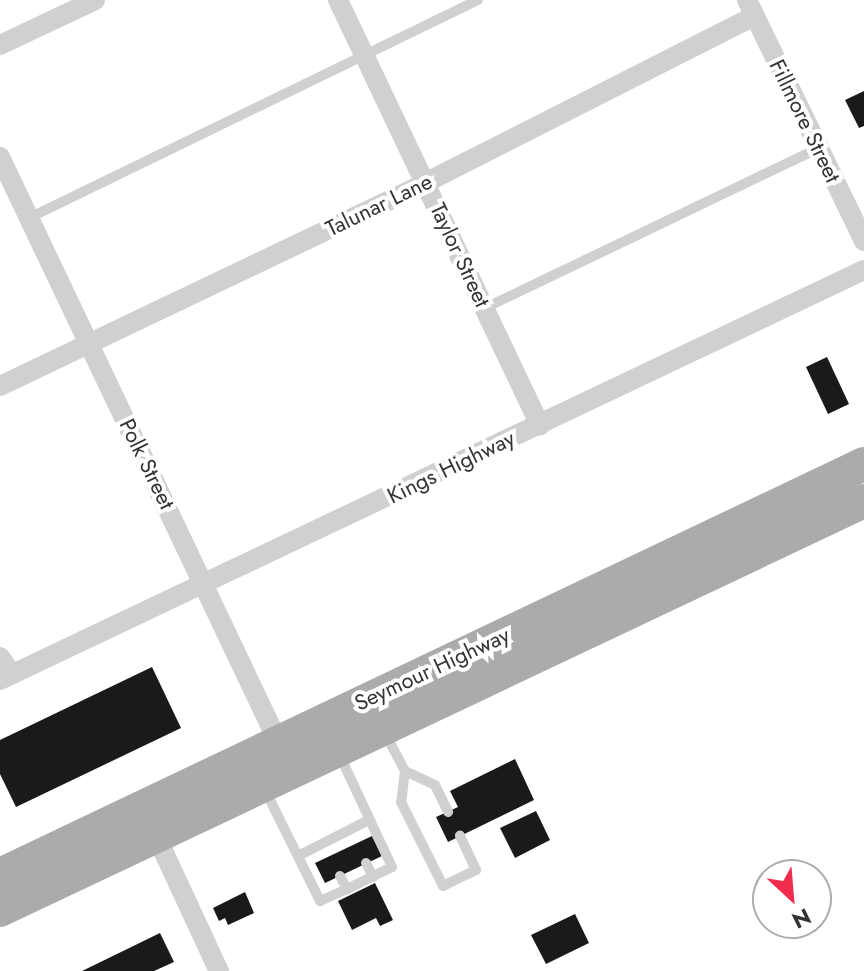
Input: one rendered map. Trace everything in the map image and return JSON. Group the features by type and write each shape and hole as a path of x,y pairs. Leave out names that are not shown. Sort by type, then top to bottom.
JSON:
{"main road":[{"name":"Seymour Highway","path":"0,910 150,822 278,767 338,751 383,730 864,464"},
{"name":"Seymour Highway","path":"0,875 150,822 278,767 625,596 864,501"}],"street":[{"path":"0,45 95,0"},
{"name":"Taylor Street","path":"338,0 540,425"},
{"name":"Fillmore Street","path":"751,8 864,241"},
{"name":"Talunar Lane","path":"0,386 425,183 751,8"},
{"name":"Polk Street","path":"0,157 205,585 278,767"},
{"name":"Kings Highway","path":"4,670 37,662 205,585 864,270"},
{"path":"150,822 219,971"}],"lane":[{"path":"29,218 478,0"},
{"path":"485,308 819,148"},
{"path":"383,730 405,771 401,802 443,886 476,870 460,836"},
{"path":"278,767 298,856 320,901 392,867 338,751"},
{"path":"405,771 435,785 448,812"},
{"path":"298,856 369,820"},
{"path":"350,830 356,843"},
{"path":"324,843 331,856"},
{"path":"366,863 373,877"},
{"path":"340,876 347,889"}],"building":[{"path":"864,91 864,126 859,128 845,100"},
{"path":"827,357 849,404 828,414 806,367"},
{"path":"152,667 181,728 16,807 0,774 0,740"},
{"path":"515,759 534,800 448,842 436,817 458,807 450,791"},
{"path":"536,811 550,840 515,858 500,828"},
{"path":"372,836 382,856 325,883 315,863"},
{"path":"375,883 393,920 380,926 376,918 352,930 338,901"},
{"path":"245,892 254,913 228,925 225,918 219,921 213,908"},
{"path":"575,914 589,943 546,964 531,935"},
{"path":"160,933 174,962 154,971 82,971"}]}
